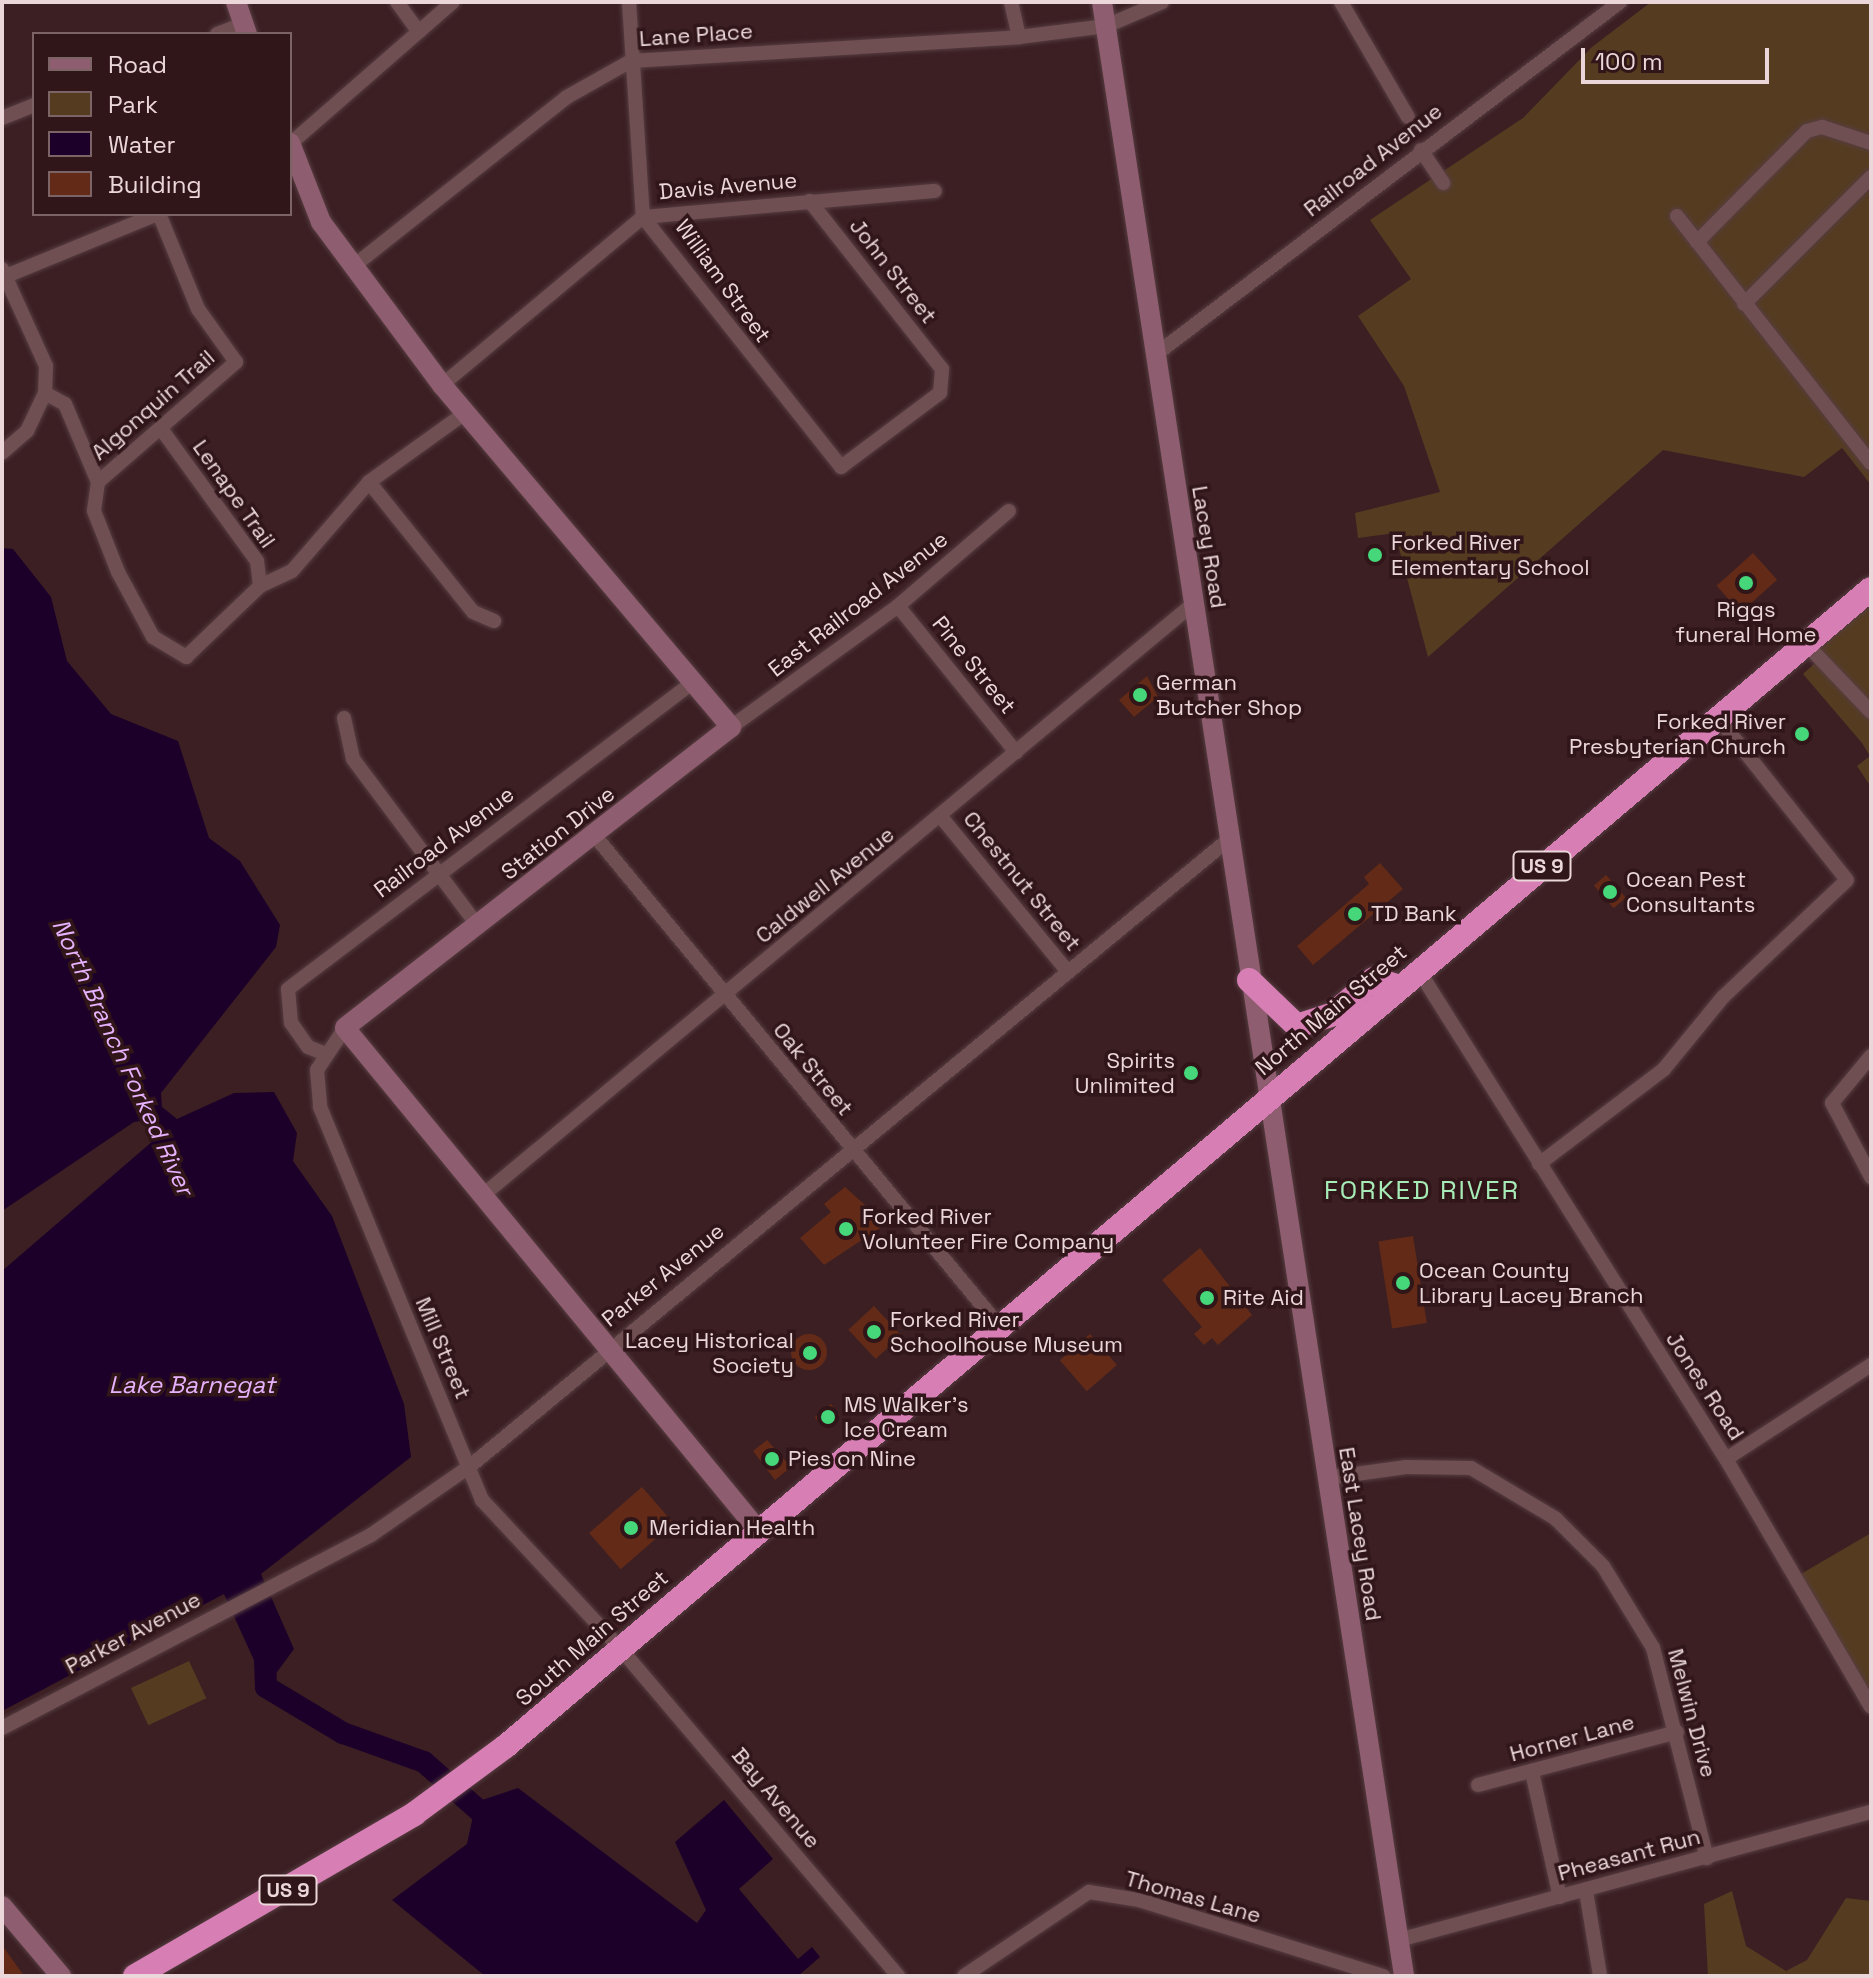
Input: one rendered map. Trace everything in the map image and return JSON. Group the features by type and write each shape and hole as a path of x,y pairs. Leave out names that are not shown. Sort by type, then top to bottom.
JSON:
{"highway":[{"name":"North Main Street","path":"1265,1100 1871,589"},
{"path":"1249,980 1297,1026 1333,1014 1374,979 1400,987"},
{"name":"South Main Street","path":"135,1976 436,1798 485,1762 1265,1100"}],"street":[{"path":"236,2 245,29"},
{"path":"397,2 419,32"},
{"path":"292,150 453,2"},
{"name":"William Street","path":"629,2 643,217 841,467"},
{"path":"1011,2 1019,37"},
{"name":"Lacey Road","path":"1102,2 1265,1100"},
{"name":"Lane Place","path":"355,265 567,97 631,61 1019,37 1106,26 1162,2"},
{"path":"1341,2 1408,117"},
{"name":"Railroad Avenue","path":"1155,355 1421,150 1620,2"},
{"path":"2,118 32,106"},
{"path":"1697,242 1807,131 1822,127 1871,143"},
{"path":"1421,150 1443,183"},
{"path":"292,153 321,222 442,385 731,727"},
{"path":"1744,304 1871,177"},
{"name":"Davis Avenue","path":"442,385 643,217 935,191"},
{"name":"John Street","path":"810,201 942,369 940,393 841,467"},
{"path":"2,453 27,431 45,393 39,340 4,272 153,216"},
{"name":"Algonquin Trail","path":"98,482 162,430 236,362 198,309 159,216"},
{"path":"1677,216 1871,463"},
{"path":"45,393 65,404 98,482 94,511 118,572 165,650 186,657 260,586 292,571 369,482 465,413"},
{"name":"Lenape Trail","path":"162,430 257,561 260,586"},
{"path":"369,482 473,612 494,621"},
{"name":"East Railroad Avenue","path":"731,727 898,606 1009,511"},
{"name":"Caldwell Avenue","path":"482,1196 942,818 1193,604"},
{"name":"Pine Street","path":"898,606 1016,752"},
{"path":"1806,644 1871,712"},
{"name":"Railroad Avenue","path":"323,1053 291,1023 288,989 692,683"},
{"path":"344,718 353,759 477,925"},
{"path":"1539,1164 1664,1069 1723,997 1840,889 1845,871 1719,719"},
{"name":"Station Drive","path":"345,1028 731,727"},
{"name":"Chestnut Street","path":"942,818 1068,972"},
{"name":"Oak Street","path":"595,836 1000,1327"},
{"name":"Parker Avenue","path":"2,1728 269,1585 371,1535 469,1467 607,1348 852,1151 1228,840"},
{"name":"Jones Road","path":"1419,971 1726,1459 1871,1707"},
{"path":"323,1053 345,1028 758,1530"},
{"name":"Mill Street","path":"323,1053 320,1107 482,1500 620,1648"},
{"path":"1871,1056 1832,1103 1871,1177"},
{"name":"East Lacey Road","path":"1265,1100 1404,1976"},
{"path":"1726,1459 1871,1365"},
{"name":"Melwin Drive","path":"1327,1478 1406,1467 1471,1468 1555,1518 1603,1566 1641,1626 1677,1732 1707,1858"},
{"name":"Bay Avenue","path":"620,1648 898,1976"},
{"name":"Horner Lane","path":"1478,1785 1677,1732"},
{"path":"1532,1772 1560,1897"},
{"name":"Pheasant Run","path":"1399,1940 1871,1812"},
{"path":"1586,1891 1600,1976"},
{"name":"Thomas Lane","path":"964,1976 1089,1892 1139,1900 1383,1976"},
{"path":"2,1906 61,1976"}],"green space":[{"path":"1651,2 1871,2 1871,485 1842,448 1804,477 1663,450 1428,657 1395,533 1358,538 1355,513 1440,492 1404,386 1358,316 1411,279 1370,220 1523,118 1592,47"},
{"path":"1871,589 1871,787 1857,766 1870,756 1803,674 1816,662 1806,644"},
{"path":"1871,1533 1871,1706 1794,1578"},
{"path":"189,1661 206,1698 148,1725 131,1688"},
{"path":"1732,1891 1746,1946 1786,1971 1807,1960 1846,1898 1871,1901 1871,1976 1708,1976 1704,1904"}],"water":[{"name":"Lake Barnegat","path":"2,548 13,549 51,597 67,661 111,714 178,741 209,838 240,861 280,925 276,947 161,1093 162,1107 177,1119 234,1093 274,1092 297,1133 293,1161 332,1216 404,1404 411,1457 261,1574 294,1649 266,1687 224,1594 2,1711 2,1271 154,1140 147,1120 134,1122 2,1211"},
{"path":"518,1788 697,1923 706,1910 675,1842 724,1800 773,1859 739,1889 798,1959 812,1947 820,1957 798,1976 485,1976 392,1900 467,1844 476,1802"}],"building":[{"name":"Riggs funeral Home","path":"1753,553 1777,580 1741,613 1717,586"},
{"name":"German Butcher Shop","path":"1147,676 1158,697 1134,717 1119,700"},
{"name":"TD Bank","path":"1380,863 1403,889 1313,965 1297,946 1369,884 1364,877"},
{"name":"Ocean Pest Consultants","path":"1606,875 1626,898 1614,908 1594,885"},
{"name":"Forked River Volunteer Fire Company","path":"845,1187 886,1224 824,1265 800,1238 831,1212 824,1204"},
{"name":"Ocean County Library Lacey Branch","path":"1413,1236 1427,1323 1392,1328 1378,1241"},
{"name":"Rite Aid","path":"1200,1248 1252,1315 1218,1345 1212,1338 1204,1345 1194,1334 1202,1327 1162,1280"},
{"name":"Forked River Schoolhouse Museum","path":"874,1306 901,1335 876,1359 848,1330"},
{"name":"Lacey Historical Society","path":"809,1334 821,1340 827,1352 821,1364 809,1370 797,1364 791,1352 797,1340"},
{"path":"1090,1334 1117,1365 1087,1391 1060,1360"},
{"name":"MS Walker's Ice Cream","path":"831,1404 840,1415 823,1428 815,1417"},
{"name":"Pies on Nine","path":"767,1440 791,1467 775,1480 753,1451"},
{"name":"Meridian Health","path":"642,1487 673,1523 621,1569 589,1533"},
{"path":"2,1945 24,1976 2,1976"}],"waterway":[{"name":"North Branch Forked River","path":"265,1659 266,1687 343,1733 424,1762 494,1824"}],"place":[{"name":"Forked River Elementary School","path":"1375,555"},
{"name":"Riggs funeral Home","path":"1746,583"},
{"name":"German Butcher Shop","path":"1140,695"},
{"name":"Forked River Presbyterian Church","path":"1802,734"},
{"name":"Ocean Pest Consultants","path":"1610,892"},
{"name":"TD Bank","path":"1355,914"},
{"name":"Spirits Unlimited","path":"1191,1073"},
{"name":"Forked River Volunteer Fire Company","path":"846,1229"},
{"name":"Ocean County Library Lacey Branch","path":"1403,1283"},
{"name":"Rite Aid","path":"1207,1298"},
{"name":"Forked River Schoolhouse Museum","path":"874,1332"},
{"name":"Lacey Historical Society","path":"810,1353"},
{"name":"MS Walker's Ice Cream","path":"828,1417"},
{"name":"Pies on Nine","path":"772,1459"},
{"name":"Meridian Health","path":"631,1528"}],"district":[{"name":"FORKED RIVER","path":"1422,1191"}]}
